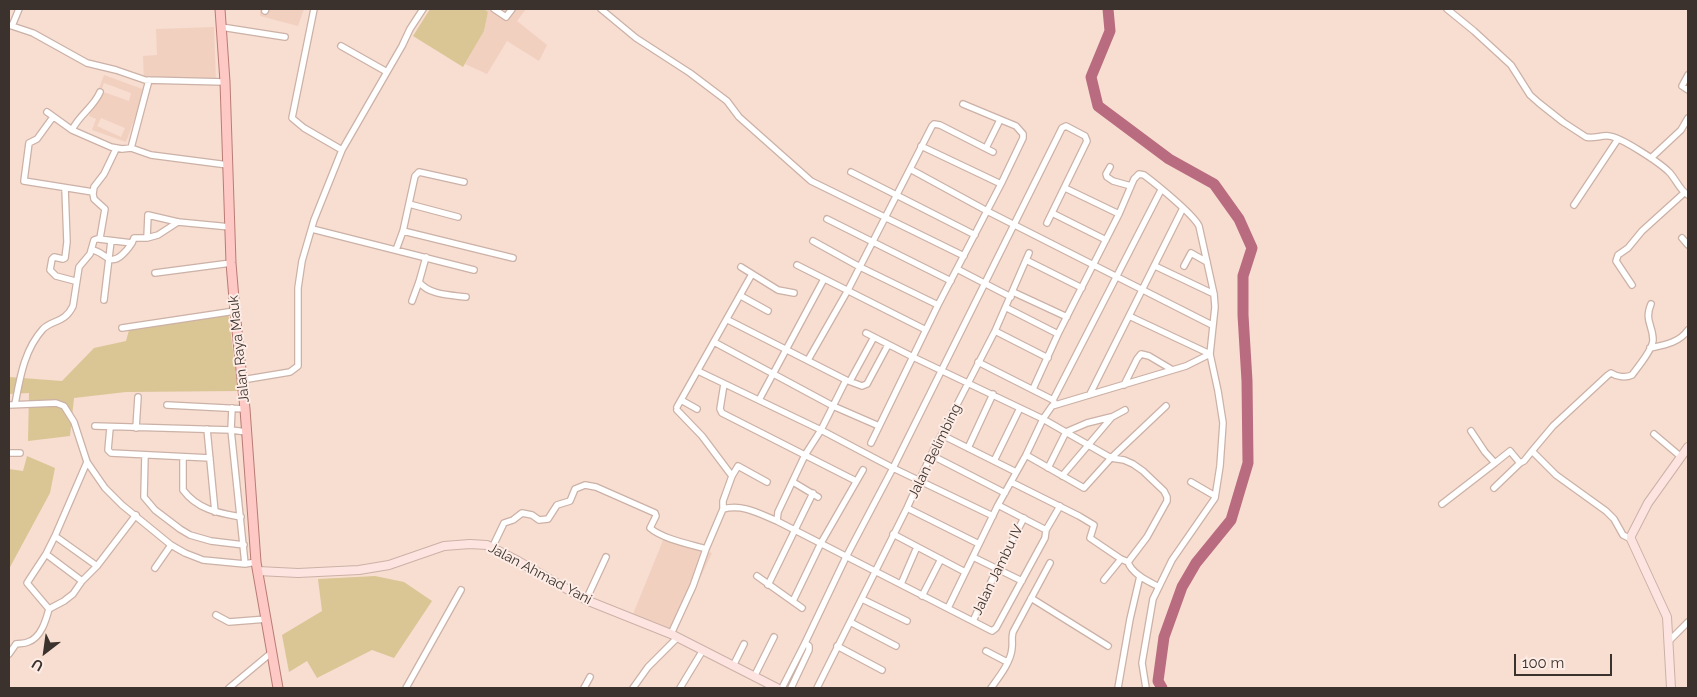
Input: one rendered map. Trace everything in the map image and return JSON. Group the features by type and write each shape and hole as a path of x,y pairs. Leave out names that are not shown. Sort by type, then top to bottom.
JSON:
{"main road":[{"name":"Jalan Raya Mauk","path":"220,9 226,82 234,311 246,409 257,566 278,688"}],"street":[{"path":"19,9 11,26 33,33 87,63 149,80 226,82"},
{"path":"314,9 292,118 342,150"},
{"path":"242,380 290,372 298,366 298,288 302,260 323,196 342,150 423,9"},
{"path":"494,9 506,17 512,9"},
{"path":"600,9 636,38 690,73 727,101 739,117 811,181 964,256"},
{"path":"1446,9 1474,31 1511,65 1530,95 1563,122 1586,137 1608,136 1618,139 1651,158 1668,171 1686,194 1642,231 1628,248 1616,258 1616,261 1632,285"},
{"path":"221,27 285,37"},
{"path":"341,46 387,72"},
{"path":"1688,75 1682,86 1688,90"},
{"path":"131,148 149,80"},
{"path":"72,130 84,113 93,105 100,92"},
{"path":"871,443 938,305 1021,145 1023,134 1016,126 963,104"},
{"path":"47,112 72,130 116,149 131,148 151,155 228,165"},
{"path":"53,117 37,139 29,143 24,181 93,192"},
{"path":"1651,158 1681,130 1688,118"},
{"path":"986,148 1000,120"},
{"path":"808,360 848,290 931,126 937,124 993,152"},
{"path":"784,688 846,557 893,468 1064,126 1085,136 1088,140 1047,224"},
{"path":"1574,205 1618,139"},
{"path":"921,146 1001,184"},
{"path":"99,240 105,209 103,205 96,201 93,192 116,149"},
{"path":"1110,167 1106,174 1107,177 1131,186"},
{"path":"910,169 987,211 1143,288 1212,325"},
{"path":"396,250 403,231 416,176 419,172 464,182"},
{"path":"851,172 975,235"},
{"path":"1033,389 1066,317 1120,214 1134,179 1141,173 1183,208 1199,226 1214,294 1210,354 1222,422 1220,466 1215,496 1172,560 1153,599 1142,663 1146,688"},
{"path":"66,188 67,242 65,258 62,260 54,258 50,270 56,276 76,281"},
{"path":"1064,188 1120,214"},
{"path":"948,608 998,505 1054,402 1161,190"},
{"path":"410,204 458,217"},
{"path":"1090,394 1183,208"},
{"path":"1052,213 1106,240"},
{"path":"147,238 148,215 178,222 230,227"},
{"path":"827,219 951,281"},
{"path":"92,250 102,253 113,260 123,254 132,244 134,238 147,238 158,235 178,222"},
{"path":"312,229 474,270"},
{"path":"403,231 513,258"},
{"path":"1682,238 1688,245"},
{"path":"132,244 94,240 88,258 80,263 73,306 70,311 55,323 44,328 27,353 12,404 56,403 64,406 74,422 87,462 104,488 171,545 184,553 203,560 257,566"},
{"path":"104,300 111,241"},
{"path":"812,241 938,305"},
{"name":"Jalan Belimbing","path":"817,688 862,599 874,570 907,508 931,455 1007,308 1029,253"},
{"path":"1184,266 1191,253 1207,262"},
{"path":"412,301 426,257"},
{"path":"1026,260 1082,288"},
{"path":"155,273 231,263"},
{"path":"797,265 926,330"},
{"path":"1155,266 1214,294"},
{"path":"741,267 778,290 794,294"},
{"path":"957,269 1066,317"},
{"path":"732,476 702,436 677,409 752,274"},
{"path":"759,400 824,279"},
{"path":"419,282 424,288 430,290 466,297"},
{"path":"740,296 768,311"},
{"path":"1494,488 1520,462 1524,461 1553,426 1608,375 1611,373 1623,377 1632,376 1650,348 1653,338 1648,316 1651,304"},
{"path":"1007,308 1058,334"},
{"path":"122,328 234,311"},
{"path":"1129,316 1210,354"},
{"path":"728,320 848,381 862,386 866,386 888,344"},
{"path":"995,331 1048,358"},
{"path":"1650,348 1674,342 1688,332"},
{"path":"866,333 913,358 994,394 1044,419 1111,458 1129,462 1156,483 1167,497 1165,504 1147,537 1128,562"},
{"path":"777,521 778,512 806,455 874,337"},
{"path":"714,342 833,406 879,426"},
{"path":"1124,385 1141,354 1149,356 1171,369"},
{"path":"978,362 1033,389 1054,402 1124,385 1191,364 1210,354"},
{"path":"698,371 993,516"},
{"path":"724,384 720,409 722,414 856,481"},
{"path":"968,448 994,394"},
{"path":"136,428 138,398"},
{"path":"681,400 698,409"},
{"path":"167,405 246,409"},
{"path":"1026,456 1084,488 1111,458 1166,406"},
{"path":"232,408 231,430 245,564"},
{"path":"994,461 1020,408"},
{"path":"1048,468 1066,432 1087,423 1112,417 1125,410"},
{"path":"1062,476 1112,417"},
{"path":"95,426 247,432"},
{"path":"110,428 109,452 210,458"},
{"path":"207,429 215,512"},
{"path":"1471,432 1495,463"},
{"path":"1654,434 1680,456"},
{"path":"942,435 1016,472"},
{"path":"1671,688 1667,617 1631,539 1632,532 1648,503 1688,446"},
{"path":"1442,504 1510,451 1520,462"},
{"path":"1532,451 1556,475 1606,511 1614,519 1623,535 1631,539"},
{"path":"9,453 20,453"},
{"path":"145,455 144,497 155,510 190,535 211,541 244,546"},
{"path":"931,455 1005,493"},
{"path":"183,457 183,490 188,497 199,505 215,512 241,517"},
{"path":"49,609 27,584 46,554 87,462"},
{"path":"633,688 674,636 717,524 732,476 738,466 766,482"},
{"path":"793,601 821,543 863,470"},
{"path":"768,584 794,529 816,495 793,482"},
{"path":"1011,482 1060,506 1094,526 1090,538 1128,562 1129,566 1140,576 1159,587"},
{"path":"1191,482 1215,496"},
{"path":"492,548 504,523 514,520 520,514 527,513 538,520 548,519 557,505 570,501 574,490 585,486 596,487 655,514 656,516 650,528 663,536 706,549"},
{"path":"998,505 1046,530"},
{"path":"722,509 736,507 752,510 777,521 973,622 989,630 994,630 1045,538 1046,530 1060,506"},
{"path":"907,508 979,544"},
{"path":"9,654 16,644 29,642 36,637 45,622 49,609 72,594 82,580 97,566 136,515"},
{"name":"Jalan Jambu IV","path":"973,622 997,569 1024,518"},
{"path":"893,534 966,572"},
{"path":"54,536 97,566"},
{"name":"Jalan Ahmad Yani","path":"257,566 298,572 359,570 389,565 444,546 481,544 518,561 586,600 674,636 754,677 784,688"},
{"path":"155,568 171,545"},
{"path":"900,584 917,547"},
{"path":"46,554 82,580"},
{"path":"586,600 606,557"},
{"path":"973,557 1022,581"},
{"path":"1104,580 1121,559"},
{"path":"922,596 941,560"},
{"path":"991,688 1007,662 1012,649 1011,637 1050,563"},
{"path":"756,576 802,608"},
{"path":"1118,688 1130,619 1140,576"},
{"path":"406,688 462,590"},
{"path":"1031,598 1108,646"},
{"path":"862,599 907,622"},
{"path":"216,615 229,622 267,619"},
{"path":"850,622 896,646"},
{"path":"1669,641 1688,622"},
{"path":"754,677 774,637"},
{"path":"733,666 744,644"},
{"path":"837,646 882,670"},
{"path":"680,688 703,650"},
{"path":"986,651 1007,662"},
{"path":"229,688 272,653"},
{"path":"584,688 590,677"}],"shaded area":[{"path":"260,9 304,9 298,26 260,16"},
{"path":"430,9 484,9 488,12 484,31 463,67 413,36"},
{"path":"484,9 526,9 517,21 547,45 539,61 507,41 487,74 465,64 484,31 488,12"},
{"path":"214,27 216,82 144,85 143,56 157,55 156,29"},
{"path":"104,75 145,90 126,142 92,130 96,119 89,116","holes":["104,83 131,93 129,101 101,91","101,118 125,128 121,137 97,126"]},
{"path":"228,311 238,391 126,392 74,398 70,436 28,441 29,393 9,394 9,377 62,381 94,348 126,341 131,323"},
{"path":"27,456 55,468 50,493 9,569 9,469 23,471"},
{"path":"664,538 712,553 672,637 631,619"},
{"path":"375,576 404,582 432,601 394,658 372,650 317,678 307,661 289,672 282,635 322,611 318,579"}],"waterway":[{"path":"1108,9 1110,31 1091,77 1098,106 1169,159 1214,184 1239,219 1252,248 1243,276 1248,463 1231,520 1196,563 1182,587 1164,637 1158,681 1162,688"}]}
